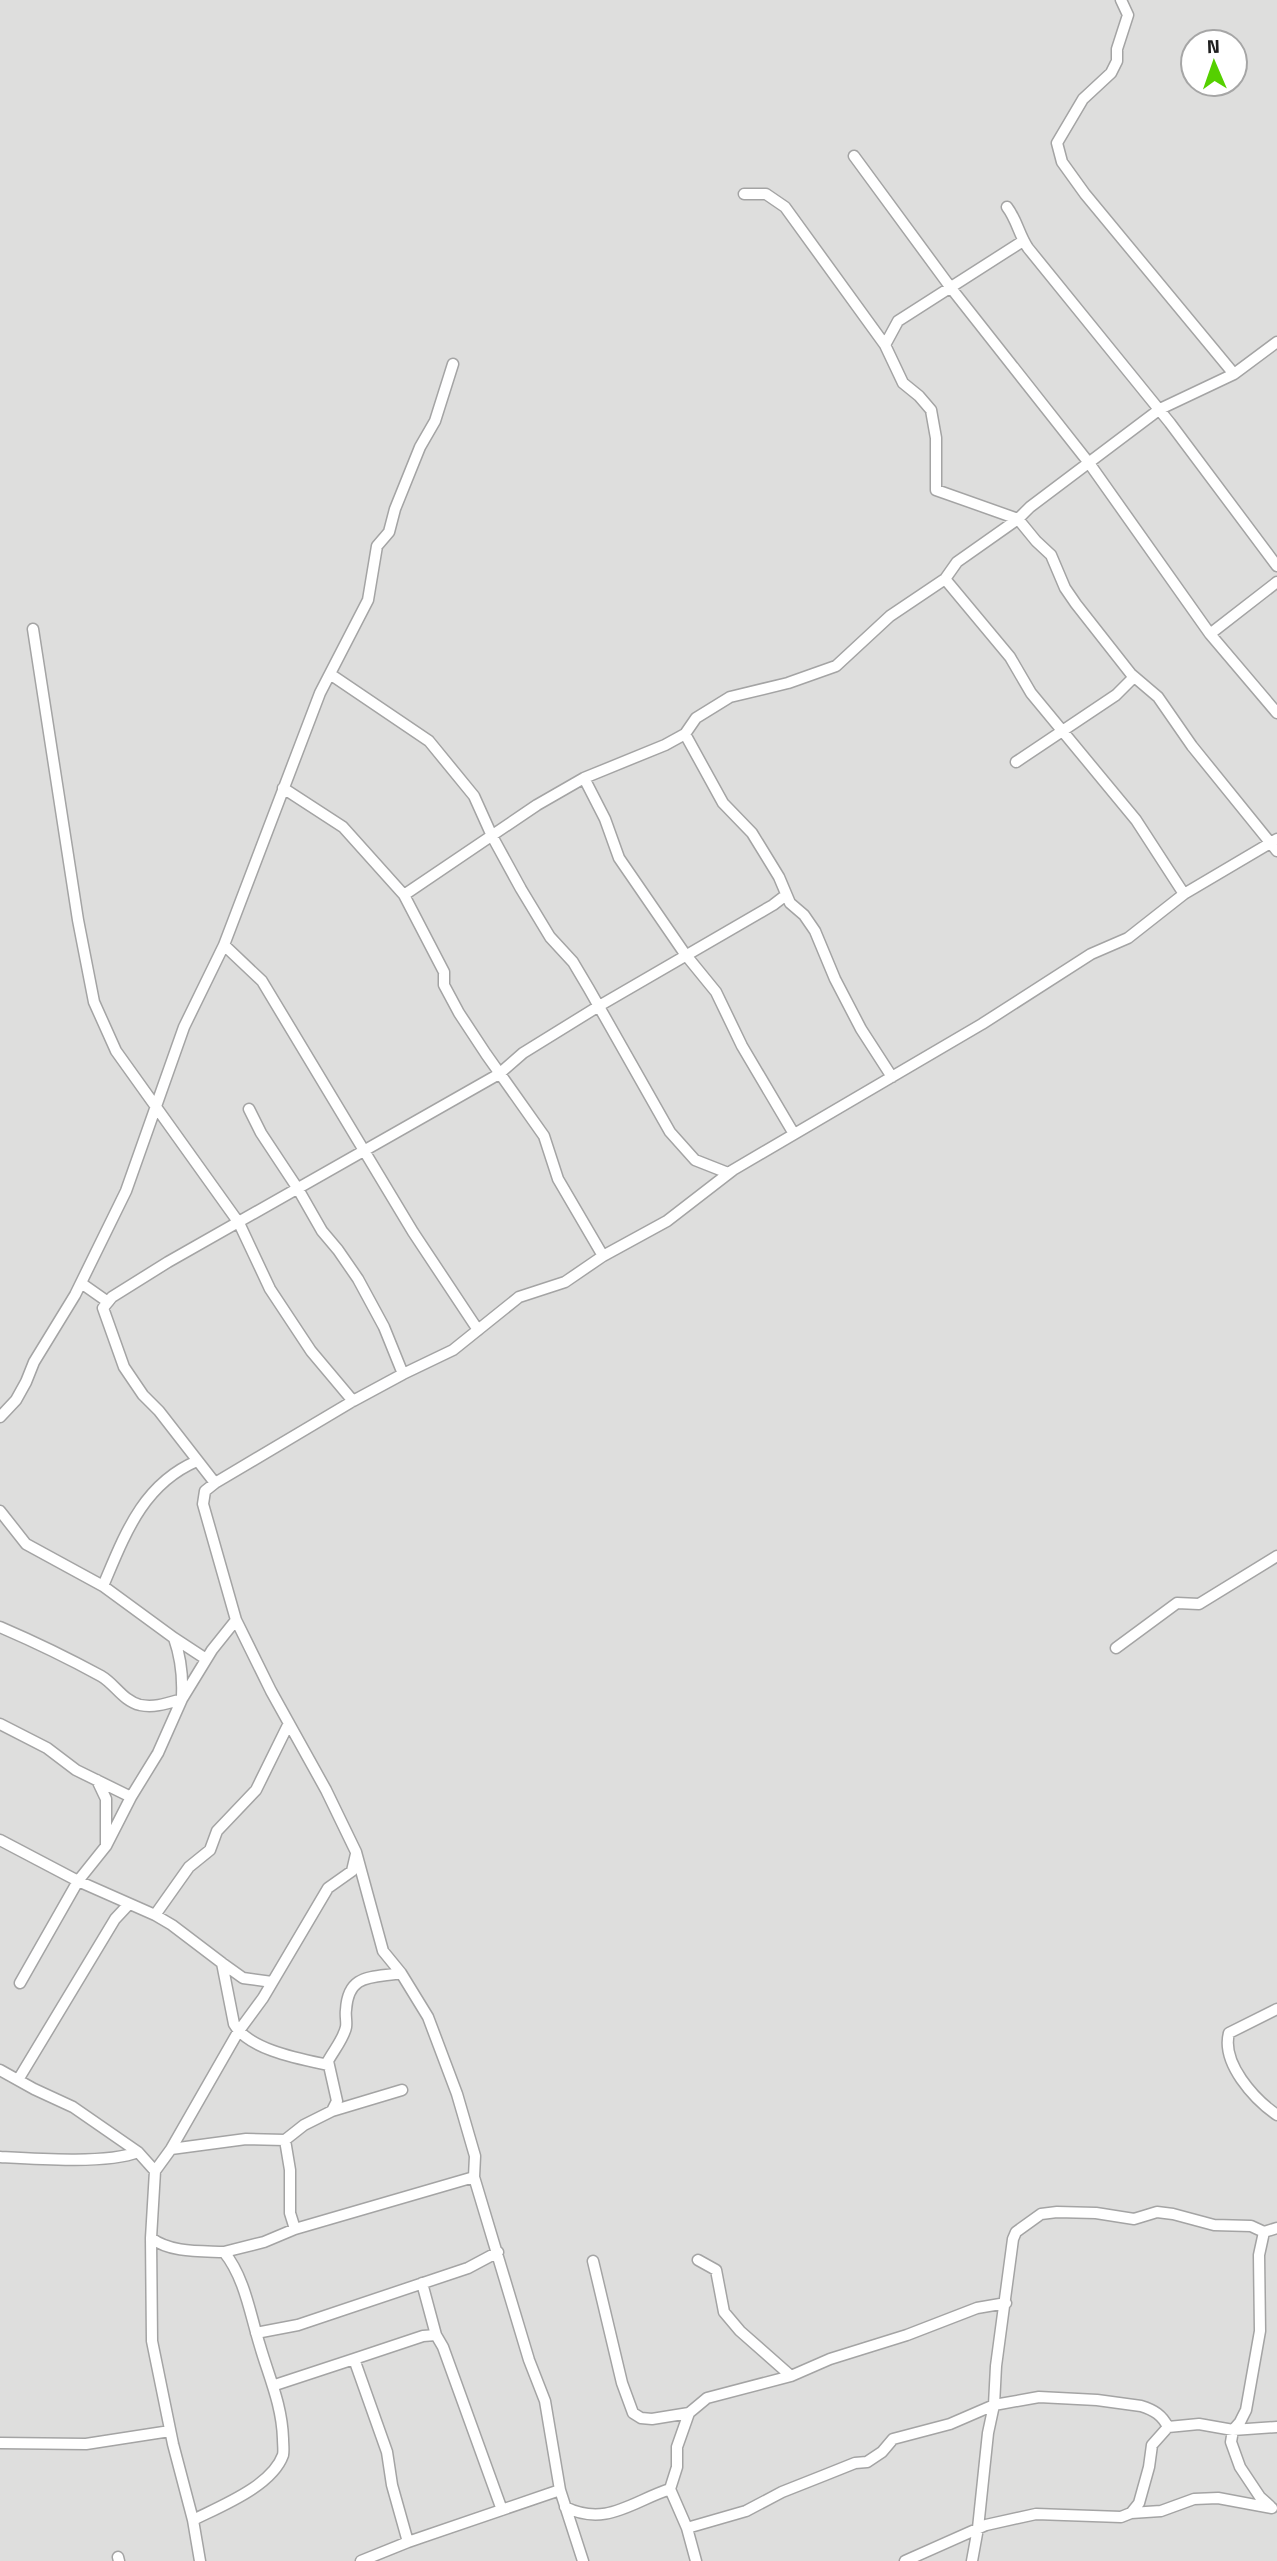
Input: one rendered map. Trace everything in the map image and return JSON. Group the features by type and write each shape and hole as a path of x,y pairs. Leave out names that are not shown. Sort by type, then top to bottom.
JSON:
{"street":[{"path":"1121,0 1128,15 1117,50 1117,61 1111,73 1083,99 1057,143 1062,162 1085,194 1234,374"},
{"path":"854,156 951,288 1089,463 1210,634 1277,713"},
{"path":"583,2561 559,2490 545,2401 529,2360 474,2177 475,2156 457,2094 428,2017 401,1973 383,1951 356,1852 236,1620 203,1504 205,1491 353,1401 453,1350 520,1297 565,1282 603,1256 667,1221 728,1173 982,1024 1091,954 1128,938 1184,894 1275,844 1192,746 1158,697 1134,677 1065,588 1051,555 1035,541 1018,519 936,490 936,438 931,410 903,383 885,345 785,208 766,194 744,194"},
{"path":"1007,208 1023,241 1160,409 1277,566"},
{"path":"885,345 898,321 1023,241"},
{"path":"404,895 537,805 584,778 685,734 696,718 730,697 788,683 836,666 890,616 945,579 957,562 1018,519 1030,507 1160,409 1234,374 1277,342"},
{"path":"0,1417 16,1400 34,1362 81,1283 126,1191 184,1027 224,945 320,693 368,600 377,546 389,531 420,447 435,421 453,364"},
{"path":"945,579 1010,657 1031,693 1136,820 1184,894"},
{"path":"1210,634 1277,582"},
{"path":"33,629 78,919 94,1002 116,1052 239,1223 277,1299 311,1351 353,1401"},
{"path":"330,674 429,741 474,796 492,836 550,937 573,962 670,1132 695,1160 728,1173"},
{"path":"1016,762 1116,695 1134,677"},
{"path":"685,734 723,803 752,833 779,877 790,903 804,915 815,931 835,979 861,1029 891,1077"},
{"path":"584,778 605,819 619,858 685,954 716,992 742,1046 794,1134"},
{"path":"283,788 343,827 404,895 443,972 444,985 459,1013 544,1136 558,1179 603,1256"},
{"path":"215,1483 159,1411 143,1395 124,1367 103,1308 112,1297 167,1262 499,1074 523,1053 786,895"},
{"path":"224,945 262,981 413,1232 478,1330"},
{"path":"248,1109 322,1231 358,1279 384,1327 403,1374"},
{"path":"81,1283 108,1302"},
{"path":"103,1586 121,1544 148,1495 180,1468 197,1461"},
{"path":"0,1511 26,1544 103,1586 206,1659"},
{"path":"1116,1648 1177,1603 1199,1604 1277,1556"},
{"path":"20,1983 78,1881 106,1846 158,1753 182,1699 206,1659 236,1620"},
{"path":"0,1627 71,1658 89,1672 103,1677 116,1691 138,1704 159,1706 182,1699"},
{"path":"174,1638 180,1655 182,1699"},
{"path":"155,1915 189,1867 210,1850 217,1831 256,1790 289,1723"},
{"path":"0,1724 47,1748 76,1770 131,1797"},
{"path":"97,1780 106,1799 106,1846"},
{"path":"0,1840 78,1881 155,1915 243,1978 272,1982"},
{"path":"200,2561 194,2520 170,2431 152,2341 151,2238 155,2171 171,2149 238,2032 272,1982 328,1888 352,1871 356,1852"},
{"path":"18,2080 115,1919 129,1904"},
{"path":"222,1963 233,2024 238,2032 274,2052 328,2065"},
{"path":"332,2110 337,2101 328,2060 346,2026 345,2009 349,1991 353,1984 360,1980 401,1973"},
{"path":"1277,2009 1229,2034 1226,2046 1231,2063 1263,2105 1277,2115"},
{"path":"0,2070 73,2107 138,2152 155,2171"},
{"path":"171,2149 246,2139 285,2140 304,2125 332,2110 402,2090"},
{"path":"285,2140 290,2170 290,2213 295,2229"},
{"path":"0,2157 91,2159 125,2157 138,2152"},
{"path":"151,2238 160,2245 174,2248 224,2252 474,2177"},
{"path":"972,2561 1016,2232 1041,2214 1096,2213 1134,2219 1157,2212 1214,2225 1251,2226 1264,2232 1277,2228"},
{"path":"1264,2232 1259,2255 1260,2331 1246,2410 1233,2430 1231,2442 1240,2467 1261,2497 1275,2510"},
{"path":"194,2520 252,2489 267,2477 283,2454 283,2429 275,2385 241,2283 233,2263 224,2252"},
{"path":"256,2333 298,2325 468,2268 498,2252"},
{"path":"593,2260 622,2383 633,2413 641,2418 688,2413 707,2398 791,2376 830,2359 907,2335 977,2308 1006,2303"},
{"path":"698,2260 716,2270 724,2312 740,2331 791,2376"},
{"path":"422,2283 436,2335 443,2347 502,2510"},
{"path":"275,2385 423,2336 436,2335"},
{"path":"354,2359 387,2452 392,2485 408,2542"},
{"path":"687,2528 746,2511 782,2492 855,2463 867,2462 882,2452 893,2439 950,2424 994,2404 1039,2397 1123,2403 1154,2411 1164,2419 1168,2427"},
{"path":"688,2413 677,2447 677,2467 670,2489 687,2528 696,2561"},
{"path":"1131,2513 1139,2503 1152,2445 1168,2427 1199,2424 1233,2430 1277,2427"},
{"path":"0,2443 86,2444 170,2431"},
{"path":"565,2507 580,2514 596,2516 621,2510 670,2489"},
{"path":"361,2561 559,2490"},
{"path":"905,2561 978,2528 1036,2514 1121,2517 1131,2513 1161,2511 1194,2499 1218,2498 1275,2510"}],"shaded area":[{"path":"0,0 1277,0 1277,2561 0,2561"}]}
